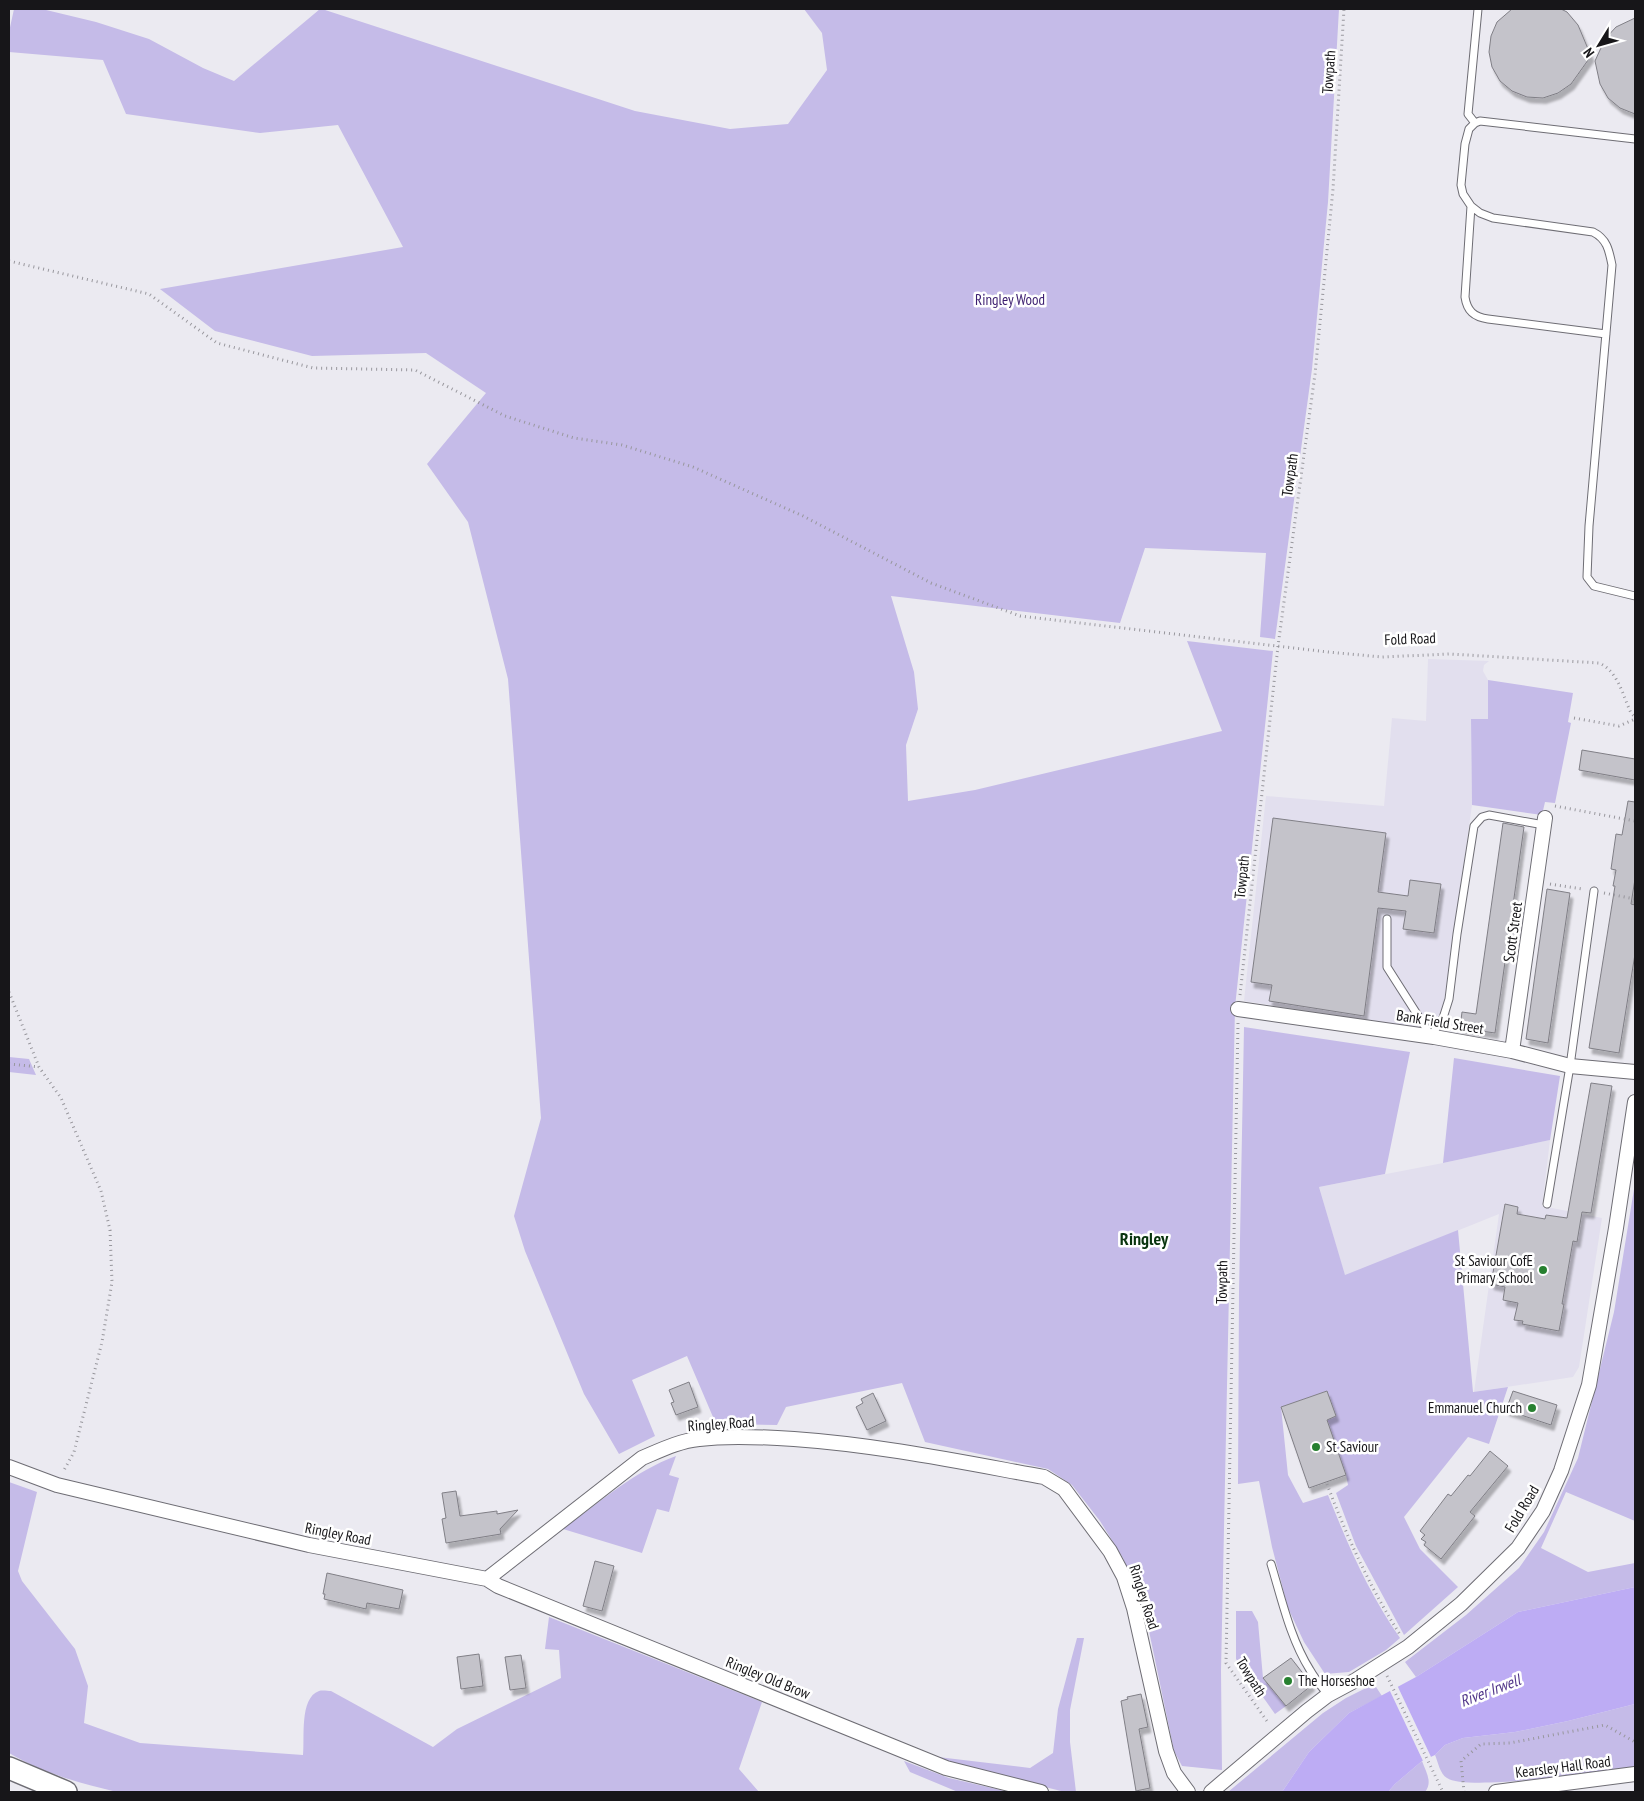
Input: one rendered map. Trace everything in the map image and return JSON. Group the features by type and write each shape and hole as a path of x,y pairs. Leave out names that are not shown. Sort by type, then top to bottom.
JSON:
{"main road":[{"path":"9,1768 66,1792"}],"street":[{"name":"Scott Street","path":"1512,1051 1545,822"},
{"name":"Bank Field Street","path":"1238,1010 1431,1036 1512,1051 1570,1066 1635,1072"},
{"name":"Fold Road","path":"1211,1792 1328,1695 1356,1680 1408,1646 1461,1604 1518,1548 1543,1511 1561,1471 1589,1385 1635,1102"},
{"name":"Ringley Road","path":"9,1467 57,1485 309,1545 487,1579 642,1458 667,1447 699,1439 763,1437 842,1442 908,1452 1044,1478 1064,1489 1110,1551 1124,1577 1134,1608 1166,1751 1174,1774 1186,1792"},
{"name":"Ringley Old Brow","path":"487,1579 498,1586 946,1768 1041,1792"},
{"name":"Kearsley Hall Road","path":"1502,1792 1635,1774"}],"lane":[{"path":"1475,123 1468,114 1478,9"},
{"path":"1635,139 1480,121 1469,129 1465,144 1461,186 1463,194 1471,206 1480,213 1493,218 1593,232 1601,236 1607,246 1612,265 1589,526 1587,578 1594,586 1635,596"},
{"path":"1471,206 1465,297 1466,305 1474,315 1478,318 1606,334"},
{"path":"1387,919 1387,967 1431,1036 1443,1018 1449,999 1474,826 1482,816 1489,815 1545,822"},
{"path":"1547,1204 1570,1066 1594,891"},
{"path":"1271,1564 1287,1622 1298,1648 1310,1671 1328,1695"}],"path":[{"name":"Towpath","path":"1277,1736 1226,1662 1238,1010 1278,646 1315,374 1333,189 1344,9"},
{"name":"Fold Road","path":"9,261 149,294 217,343 313,368 414,370 505,416 574,438 622,445 693,467 803,516 930,583 1020,616 1382,657 1450,654 1600,663 1609,667 1635,718"},
{"path":"1574,718 1619,726 1635,718"},
{"path":"1545,822 1548,805 1635,821"},
{"path":"9,992 39,1068 61,1098 101,1192 110,1230 112,1282 102,1342 74,1452 57,1485"},
{"path":"9,1064 39,1068"},
{"path":"1327,1484 1352,1547 1369,1581 1408,1646"},
{"path":"1392,1686 1443,1792"},
{"path":"1464,1792 1461,1761 1482,1744 1510,1744 1605,1725 1635,1742"}],"shaded area":[{"path":"1428,659 1489,661 1484,665 1483,671 1488,680 1489,719 1471,719 1472,805 1440,1031 1244,1001 1266,796 1384,806 1392,718 1426,721"},
{"name":"St Saviour CofE Primary School","path":"1550,1140 1542,1206 1602,1218 1579,1367 1573,1377 1474,1392 1499,1214 1345,1276 1319,1187"}],"green space":[{"name":"Ringley Wood","path":"14,9 42,9 96,22 149,39 203,68 234,81 322,9 635,111 730,129 788,124 827,70 822,33 804,9 1339,9 1328,202 1312,369 1275,639 1260,637 1266,553 1145,548 1120,623 891,596 914,672 918,709 906,745 908,801 975,790 1222,731 1187,641 1273,651 1235,1007 1221,1671 1222,1770 1182,1766 1174,1751 1144,1607 1123,1558 1100,1521 1072,1485 1048,1469 925,1442 902,1383 786,1407 777,1425 716,1424 687,1356 632,1380 655,1436 619,1454 584,1394 525,1251 514,1216 541,1118 508,679 468,522 427,464 486,393 426,353 312,356 215,331 160,289 403,247 338,125 260,133 126,114 103,60 9,52 9,32"},
{"path":"1488,680 1573,693 1568,722 1571,723 1555,803 1545,802 1542,815 1472,805 1471,719 1488,719"},
{"path":"1244,1027 1410,1052 1385,1174 1319,1187 1345,1275 1458,1230 1473,1392 1508,1387 1489,1444 1468,1437 1404,1517 1420,1549 1458,1587 1404,1635 1356,1546 1336,1493 1348,1485 1327,1420 1336,1416 1327,1391 1281,1407 1288,1475 1303,1503 1328,1495 1360,1569 1378,1604 1400,1638 1386,1650 1349,1672 1325,1674 1304,1642 1288,1608 1272,1547 1259,1481 1238,1484 1239,1292"},
{"path":"9,1057 29,1059 36,1075 9,1072"},
{"path":"1454,1058 1560,1076 1550,1140 1443,1163"},
{"path":"1635,1183 1635,1521 1566,1492 1541,1548 1588,1572 1635,1563 1635,1587 1518,1612 1416,1677 1405,1662 1466,1615 1519,1568 1544,1532 1578,1458 1614,1312"},
{"path":"676,1456 669,1475 679,1478 669,1512 657,1509 642,1553 563,1529 631,1479 645,1470"},
{"path":"9,1482 37,1492 18,1571 22,1581 75,1649 88,1686 84,1723 140,1743 303,1755 304,1720 308,1702 319,1691 331,1691 433,1747 457,1729 561,1678 559,1650 545,1649 549,1617 762,1702 739,1769 759,1792 117,1792 48,1772 9,1753"},
{"path":"1236,1611 1252,1611 1258,1622 1263,1678 1286,1706 1275,1714 1236,1659"},
{"path":"1077,1638 1084,1638 1070,1710 1070,1742 1076,1792 1065,1792 946,1762 938,1757 1030,1768 1053,1753 1058,1709"},
{"path":"1374,1684 1382,1696 1349,1713 1309,1752 1282,1792 1228,1792 1323,1713 1346,1698"},
{"path":"1635,1704 1635,1768 1507,1782 1460,1782 1445,1776 1435,1755 1445,1745 1463,1738 1515,1732"},
{"path":"904,1761 949,1778 1009,1792 958,1792 910,1772"},
{"path":"1422,1761 1429,1781 1425,1792 1388,1792 1395,1784"}],"water":[{"name":"River Irwell","path":"1635,1587 1635,1704 1515,1732 1463,1738 1445,1745 1435,1755 1422,1761 1388,1792 1282,1792 1309,1752 1349,1713 1416,1677 1518,1612"}],"pier":[{"path":"1397,1685 1432,1759 1424,1763 1389,1689"}],"building":[{"path":"1512,9 1561,9 1567,12 1578,25 1591,56 1571,84 1558,93 1543,98 1527,97 1512,91 1500,81 1492,67 1489,52 1491,36 1497,22"},
{"path":"1635,18 1635,114 1620,108 1608,98 1600,84 1595,61 1605,39 1616,27"},
{"path":"1582,750 1635,759 1635,780 1579,770"},
{"path":"1628,801 1635,802 1635,879 1631,904 1635,905 1635,954 1619,1053 1589,1048 1615,886 1613,886 1616,870 1611,869 1616,834 1622,835"},
{"path":"1273,818 1386,833 1378,892 1408,896 1410,880 1441,884 1434,933 1403,929 1406,911 1378,908 1364,1016 1269,1001 1272,985 1251,982"},
{"path":"1503,823 1524,827 1495,1033 1460,1028 1462,1012 1476,1014"},
{"path":"1547,889 1570,893 1548,1043 1526,1039"},
{"path":"1591,1083 1612,1086 1591,1213 1582,1212 1577,1242 1573,1241 1559,1331 1522,1324 1523,1321 1514,1320 1518,1303 1503,1300 1505,1287 1491,1284 1505,1204 1518,1207 1517,1214 1545,1219 1546,1215 1567,1218"},
{"path":"689,1382 698,1407 676,1415 671,1403 674,1402 669,1390"},
{"name":"St Saviour","path":"1327,1391 1336,1416 1327,1420 1346,1475 1309,1488 1281,1407"},
{"name":"Emmanuel Church","path":"1513,1391 1557,1405 1551,1425 1506,1410"},
{"path":"873,1393 886,1421 867,1430 856,1407 863,1403 861,1399"},
{"path":"1490,1451 1508,1466 1470,1512 1475,1516 1441,1559 1424,1545 1426,1542 1421,1539 1425,1535 1420,1531 1448,1494 1451,1496"},
{"path":"456,1491 460,1516 497,1511 497,1514 518,1510 500,1529 501,1534 446,1543 442,1519 446,1518 442,1493"},
{"path":"595,1561 614,1566 602,1611 583,1606"},
{"path":"327,1573 403,1590 399,1609 367,1603 366,1609 324,1599 325,1594 323,1594"},
{"path":"479,1654 483,1686 461,1689 457,1657"},
{"path":"521,1655 526,1688 510,1690 505,1657"},
{"name":"The Horseshoe","path":"1291,1658 1312,1685 1286,1706 1263,1678"},
{"path":"1141,1694 1148,1727 1139,1729 1150,1788 1136,1791 1121,1701 1128,1699 1127,1697"}],"place":[{"name":"St Saviour CofE Primary School","path":"1543,1270"},
{"name":"Emmanuel Church","path":"1532,1408"},
{"name":"St Saviour","path":"1316,1447"},
{"name":"The Horseshoe","path":"1288,1681"}],"district":[{"name":"Ringley","path":"1144,1239"}]}
